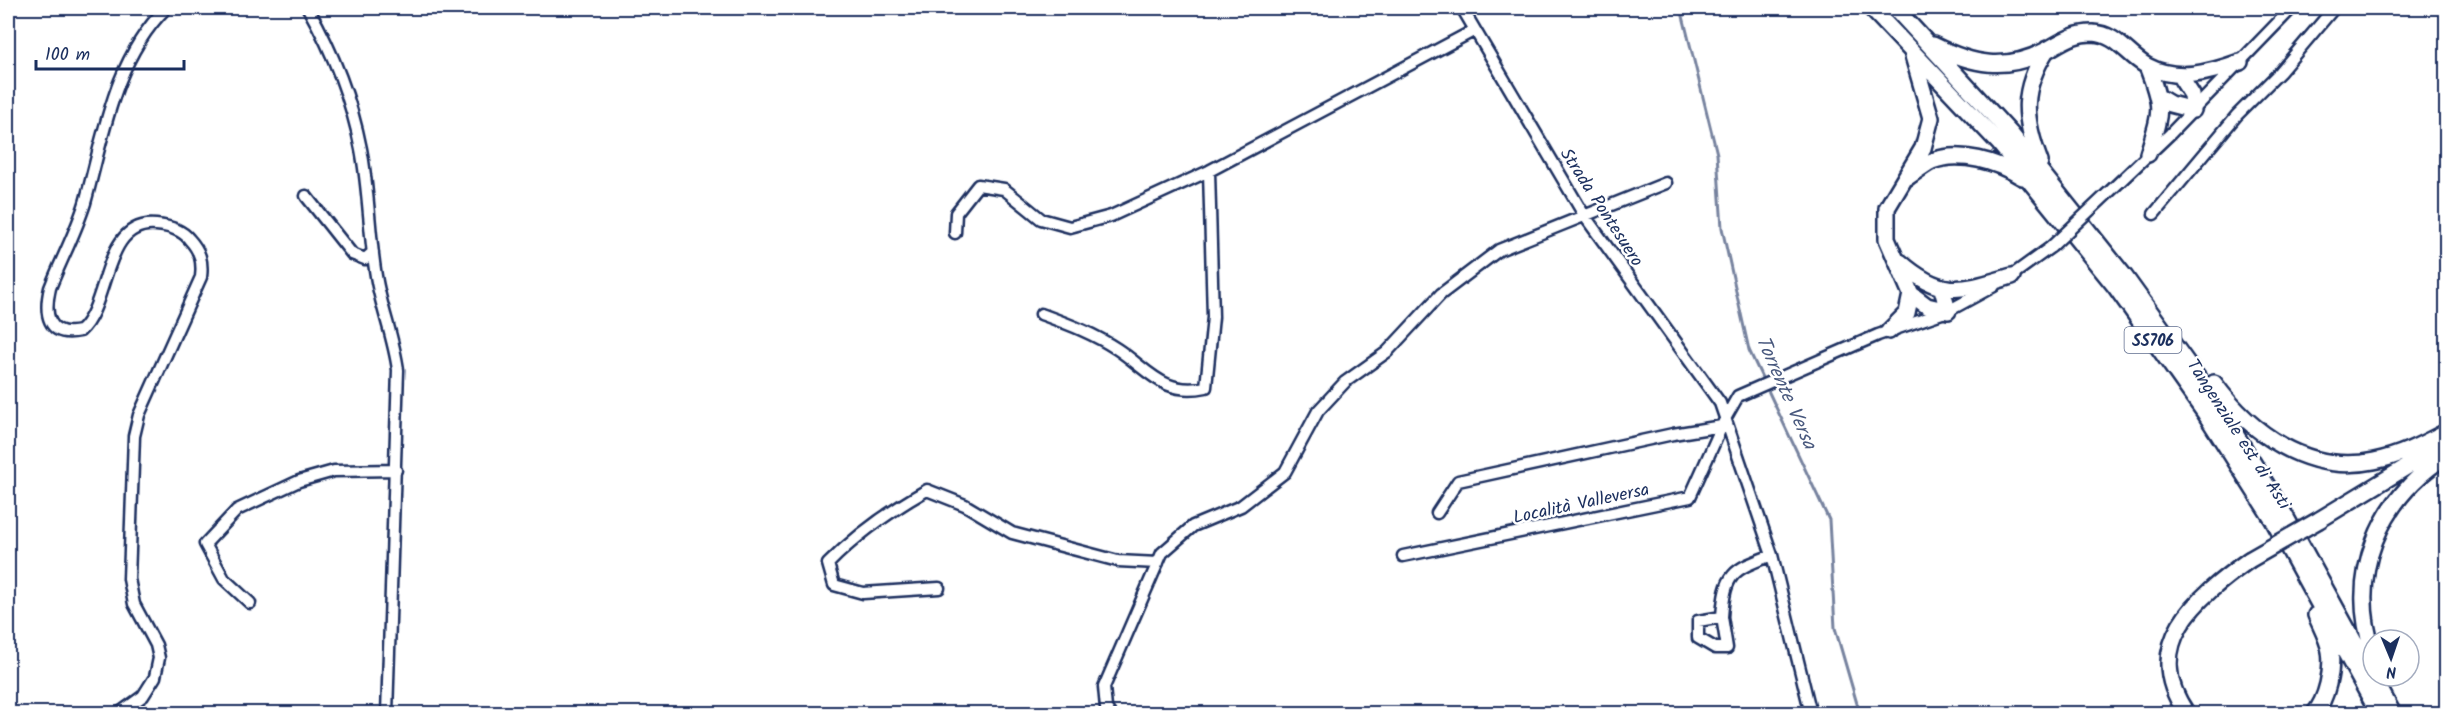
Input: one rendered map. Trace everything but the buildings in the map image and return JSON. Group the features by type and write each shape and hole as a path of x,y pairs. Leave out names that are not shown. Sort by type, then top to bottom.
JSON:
{"highway":[{"name":"Tangenziale est di Asti","path":"1871,8 1999,143 2038,180 2126,277 2224,416 2283,512 2361,654"},
{"name":"Tangenziale est di Asti","path":"1895,8 2010,133 2038,180 2205,413 2273,520 2379,714"},
{"path":"1925,41 1975,63 2009,62 2047,49 2062,39 2074,35 2104,34 2111,36 2147,66 2179,75 2205,74 2240,62"},
{"path":"2038,180 2027,124 2026,97 2034,70 2047,49"},
{"path":"1911,50 1931,118 1927,139 1890,200 1886,214 1887,239 1911,294 1927,306 1948,311 1942,289"},
{"path":"2147,66 2160,98 2160,117 2148,154"},
{"path":"2160,98 2170,104 2193,110 2192,94 2179,75"},
{"path":"1903,180 1932,161 1955,157 1974,158 2038,180"},
{"path":"1895,258 1919,279 1942,289 1970,288 2012,276"},
{"path":"2126,277 2165,315 2249,425 2280,446 2314,459 2344,463 2372,462 2408,452 2446,432"},
{"path":"1889,331 1906,313 1911,294"},
{"path":"2187,714 2175,696 2170,667 2172,643 2186,614 2213,585 2249,560 2446,443"},
{"path":"2367,628 2363,587 2367,559 2388,513 2421,472 2446,456"},
{"path":"2273,520 2285,561 2315,612 2330,650 2330,676 2319,708 2314,714"},
{"name":"Tangenziale est di Asti","path":"2379,688 2393,714"},
{"path":"2390,688 2402,714"}],"street":[{"path":"118,714 143,696 155,677 159,658 156,645 134,604 129,579 134,436 139,415 201,277 200,255 187,236 175,229 159,225 145,226 126,236 116,249 93,315 80,331 66,333 58,330 50,321 47,302 50,288 84,205 109,111 125,67 139,39 166,8"},
{"path":"308,8 333,57 347,92 361,149 379,294 395,350 398,370 387,714"},
{"name":"Strada Pontesuero","path":"1462,8 1584,215 1720,403 1724,422 1772,555 1811,714"},
{"path":"1437,513 1458,481 1724,422 1738,396 1889,331 1948,311 2012,276 2051,247 2107,194 2292,8"},
{"path":"2154,214 2237,115 2280,72 2334,8"},
{"path":"955,233 956,213 978,185 1004,189 1041,219 1070,227 1111,216 1209,171 1475,30"},
{"path":"1041,314 1081,328 1108,344 1160,383 1189,390 1206,387 1213,317 1209,171"},
{"path":"1110,714 1106,708 1104,687 1162,553 1193,526 1241,506 1285,472 1325,404 1345,382 1386,352 1441,294 1499,250 1666,183"},
{"path":"306,196 352,254 365,259 373,252"},
{"name":"Località Valleversa","path":"1403,556 1690,497 1724,422"},
{"path":"250,603 224,579 205,544 237,510 299,481 334,471 396,470"},
{"path":"939,588 863,593 834,585 828,564 863,530 891,510 927,490 965,505 1012,533 1118,561 1158,563"},
{"path":"1722,616 1724,588 1738,568 1772,555"}],"waterway":[{"name":"Torrente Versa","path":"1681,8 1717,154 1722,228 1749,350 1829,520 1835,628 1860,714"}]}
